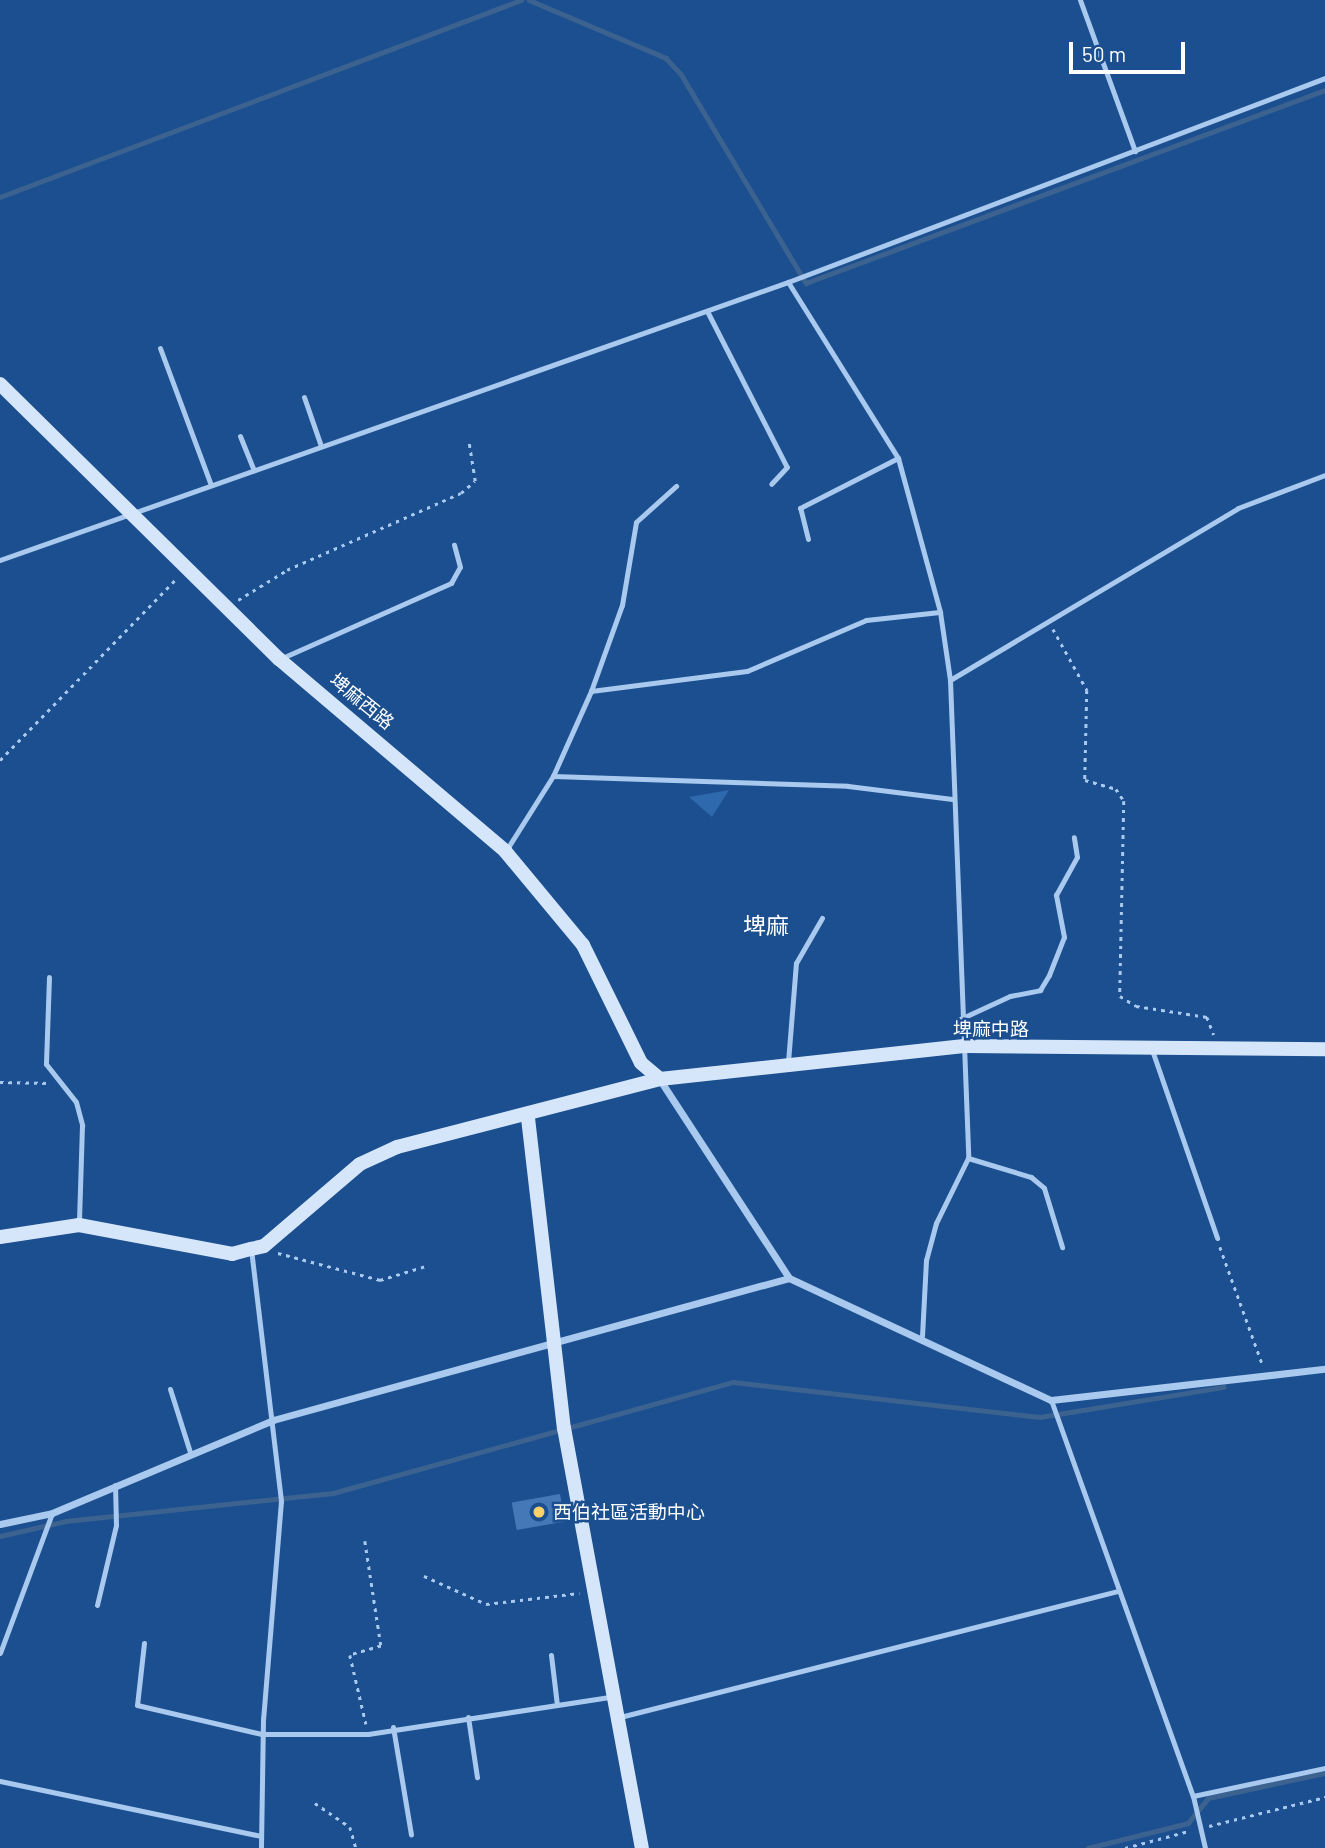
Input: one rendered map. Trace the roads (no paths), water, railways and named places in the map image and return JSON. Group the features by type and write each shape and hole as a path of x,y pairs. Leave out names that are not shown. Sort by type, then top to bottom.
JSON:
{"street":[{"name":"埤麻西路","path":"0,384 130,511 184,570 227,607 279,659 505,851 583,946 641,1063 660,1079"},
{"name":"埤麻中路","path":"258,1248 360,1164 397,1147 528,1118 660,1079 966,1046 1152,1050 1325,1049"},
{"path":"660,1079 789,1278 922,1336 1051,1400 1325,1369"},
{"path":"528,1118 554,1342 642,1848"},
{"path":"0,1237 79,1225 232,1254 258,1248"},
{"path":"0,1524 52,1513 190,1452 272,1420 789,1278"}],"lane":[{"path":"1080,0 1135,151"},
{"path":"0,559 130,511 788,282 1325,78"},
{"path":"788,282 898,458 940,612 950,680 960,1019 966,1046 968,1158 936,1223 922,1336"},
{"path":"707,311 787,467 771,484"},
{"path":"160,348 211,485"},
{"path":"304,397 321,446"},
{"path":"240,436 254,470"},
{"path":"808,539 800,508 898,458"},
{"path":"950,680 1050,624 1238,508 1325,475"},
{"path":"505,851 553,776 591,691 622,605 636,522 676,486"},
{"path":"279,659 451,583 460,567 454,545"},
{"path":"591,691 747,671 866,620 940,612"},
{"path":"553,776 848,786 952,799"},
{"path":"960,1019 1010,996 1040,990 1064,937 1056,895 1077,857 1074,837"},
{"path":"788,1065 796,963 821,919"},
{"path":"49,977 46,1064 76,1102 82,1125 79,1225"},
{"path":"1152,1050 1217,1238"},
{"path":"968,1158 1031,1177 1044,1188 1062,1247"},
{"path":"258,1248 281,1501 262,1734 261,1848"},
{"path":"170,1389 190,1452"},
{"path":"1051,1400 1193,1796 1205,1848"},
{"path":"97,1605 116,1525 115,1485"},
{"path":"0,1653 52,1513"},
{"path":"620,1717 1118,1591"},
{"path":"144,1643 137,1705 262,1734 368,1734 393,1727 615,1696"},
{"path":"551,1655 556,1705"},
{"path":"468,1717 477,1777"},
{"path":"393,1727 411,1835"},
{"path":"1193,1796 1325,1768"},
{"path":"0,1781 260,1836"}],"waterway":[{"path":"0,197 521,0"},
{"path":"529,0 666,58 681,74 806,283 1325,90"},
{"path":"0,1536 66,1521 333,1493 733,1382 1040,1417 1224,1387"},
{"path":"1088,1848 1188,1823 1208,1798 1325,1773"}],"place":[{"name":"西伯社區活動中心","path":"539,1512"}],"district":[{"name":"埤麻","path":"766,925"}]}
